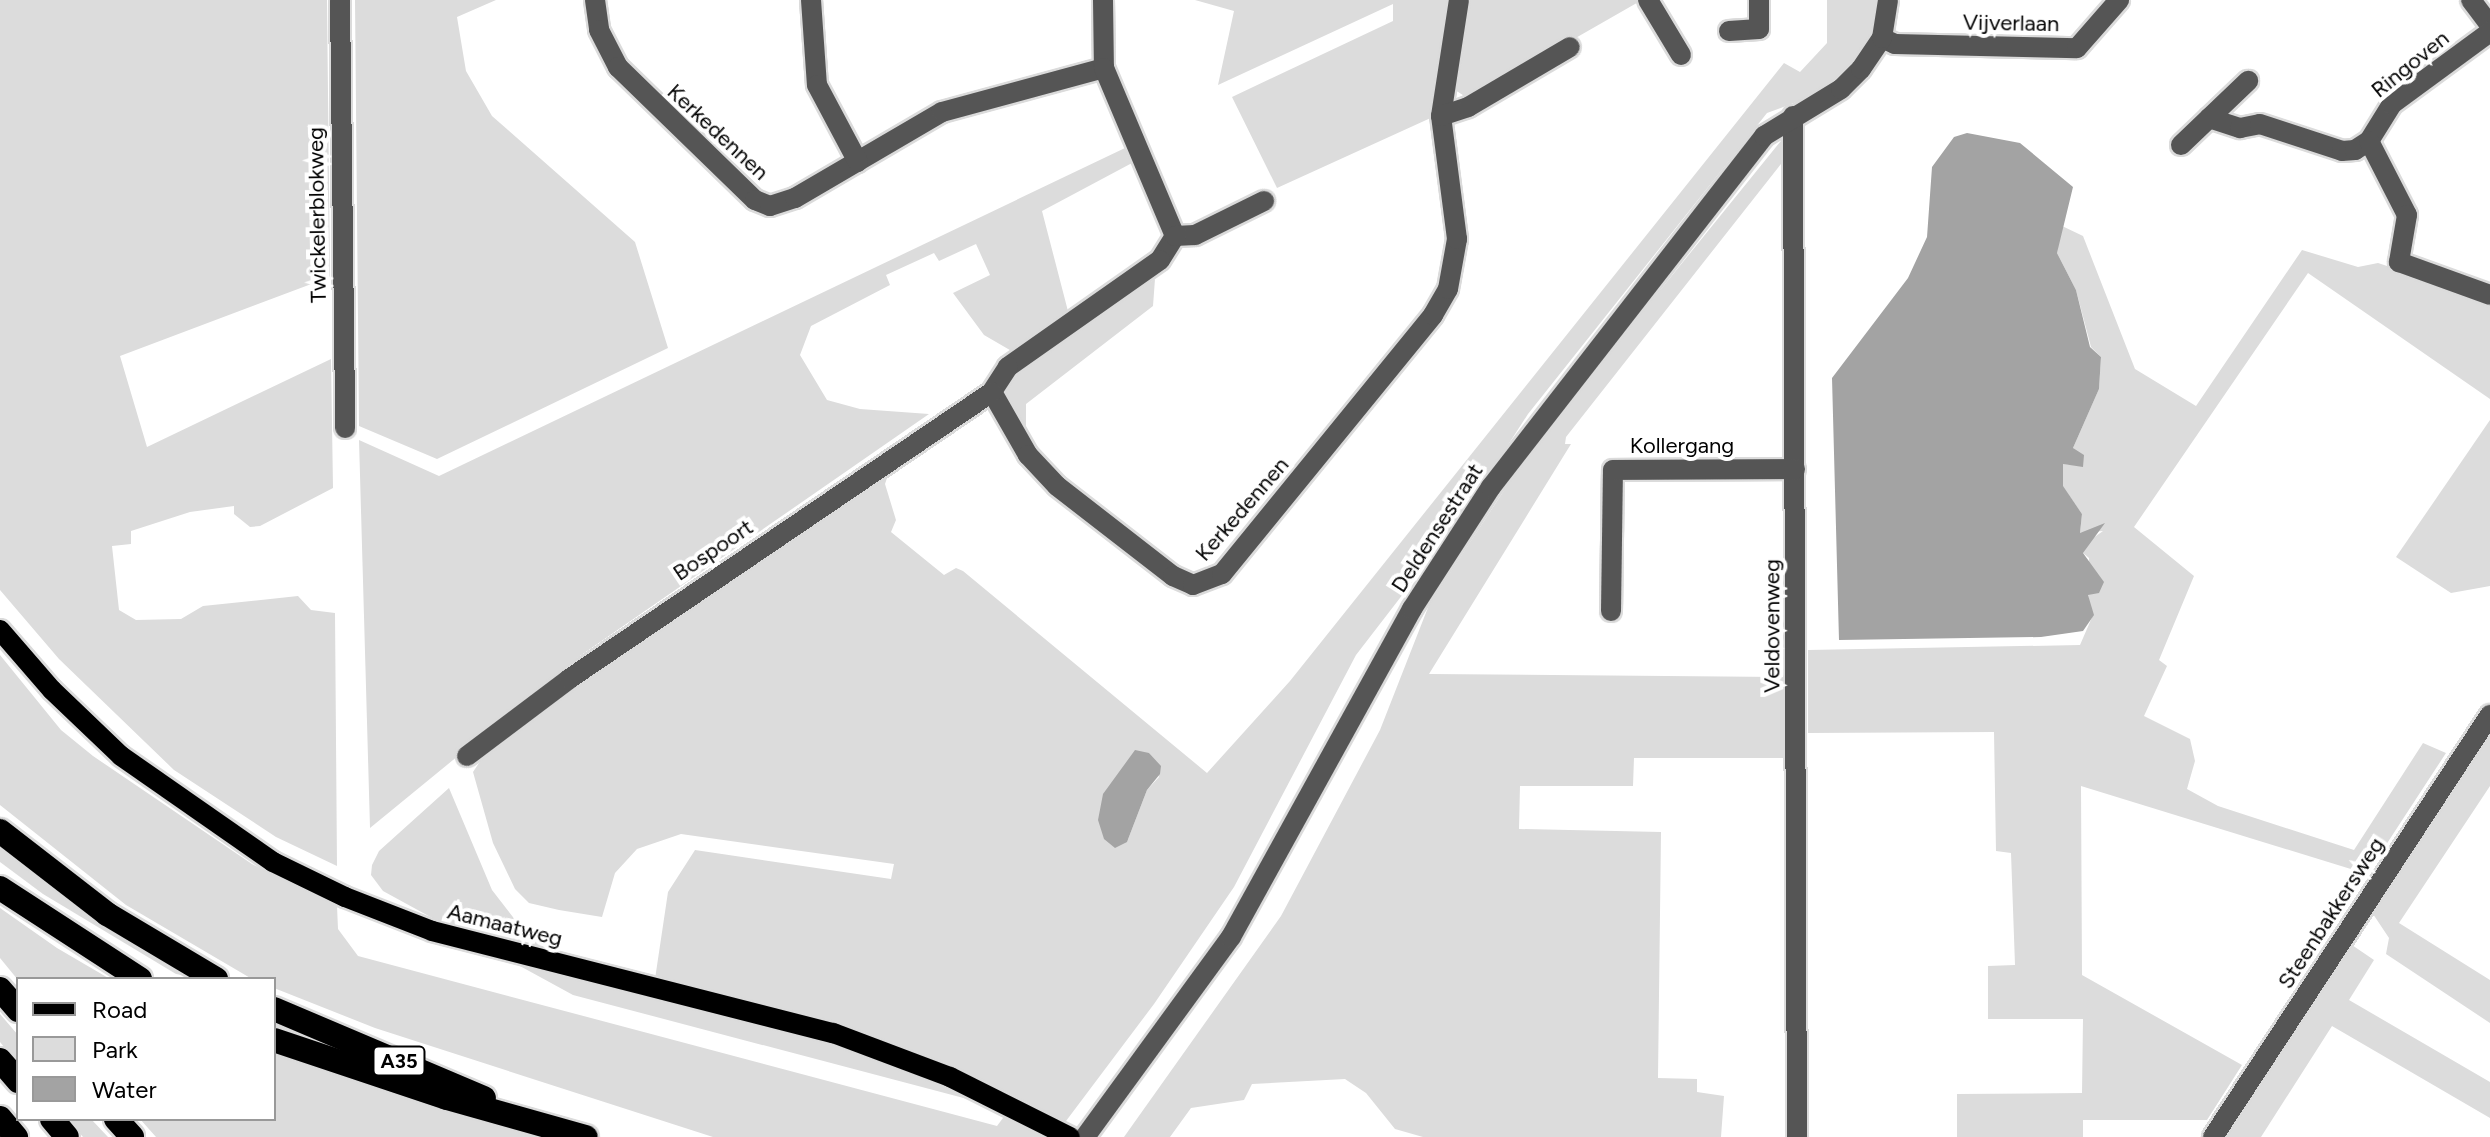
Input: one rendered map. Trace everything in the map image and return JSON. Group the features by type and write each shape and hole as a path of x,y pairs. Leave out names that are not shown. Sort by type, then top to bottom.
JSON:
{"highway":[{"path":"0,831 107,914 213,977"},
{"path":"0,888 137,977"},
{"path":"0,989 16,1008"},
{"name":"A35","path":"276,1010 450,1080 522,1118"},
{"name":"A35","path":"276,1041 586,1137"},
{"path":"0,1060 16,1079"},
{"path":"0,1118 16,1137"},
{"path":"54,1121 67,1137"},
{"path":"118,1121 132,1137"}],"main road":[{"name":"Aamaatweg","path":"0,630 52,690 132,765 273,862 345,897 446,935 821,1029 950,1077 1070,1137"}],"street":[{"name":"Twickelerblokweg","path":"340,0 345,428"},
{"name":"Kerkedennen","path":"595,0 599,30 618,67 755,200 770,206 795,198 942,112 1104,68"},
{"path":"811,0 817,85 858,162"},
{"path":"1103,0 1104,68 1175,236"},
{"name":"Kerkedennen","path":"992,392 1028,455 1057,486 1173,576 1193,585 1222,574 1433,315 1448,289 1457,239 1441,116 1459,0"},
{"path":"1648,0 1681,55"},
{"path":"1729,31 1759,29 1759,0"},
{"name":"Deldensestraat","path":"1090,1131 1231,937 1412,609 1476,508 1764,136 1841,89 1882,38 1888,0"},
{"name":"Vijverlaan","path":"1882,38 1895,44 2077,48 2119,0"},
{"path":"2471,0 2490,25"},
{"name":"Ringoven","path":"2369,141 2392,104 2490,32"},
{"path":"1441,116 1468,107 1570,47"},
{"path":"2181,145 2248,81"},
{"name":"Veldovenweg","path":"1793,116 1797,1137"},
{"path":"2209,118 2240,128 2260,124 2342,151 2369,141 2407,215 2399,256 2404,268 2490,295"},
{"path":"1175,236 1195,235 1264,201"},
{"path":"992,392 1008,367 1160,260 1175,236"},
{"name":"Bospoort","path":"467,756 569,679 992,392"},
{"name":"Kollergang","path":"1611,611 1613,470 1795,469"},
{"name":"Steenbakkersweg","path":"2213,1137 2490,715"}],"green space":[{"path":"0,0 327,0 330,277 120,356 147,447 331,359 333,488 260,526 250,527 234,514 234,506 190,512 131,531 131,544 112,546 119,610 136,620 181,619 203,606 298,596 311,610 335,613 337,866 276,837 174,770 59,659 0,590"},
{"path":"355,0 496,0 457,17 466,71 492,116 635,242 668,348 437,459 359,426"},
{"path":"1195,0 1453,0 1435,116 1277,188 1232,97 1393,21 1393,4 1218,85 1234,11"},
{"path":"1465,0 1642,0 1469,99 1452,88 1465,34"},
{"path":"1827,0 1878,0 1877,27 1862,52 1823,92 1767,113 1528,414 1457,524 1356,655 1234,887 1154,1004 1054,1137 713,1137 375,1028 276,989 276,977 249,977 126,905 0,805 0,655 61,730 93,756 252,864 337,906 338,929 358,956 997,1126 1009,1110 573,995 383,891 371,875 372,865 379,851 449,788 492,890 516,921 576,974 655,979 668,892 695,850 891,879 894,864 681,834 637,849 615,873 602,917 529,903 515,889 493,843 473,772 483,757 570,687 892,463 885,484 896,520 891,532 944,575 956,568 963,571 1207,773 1290,681 1784,63 1800,72 1827,43","holes":["1149,753 1159,777 1147,790 1127,842"]},
{"path":"1789,131 1788,155 1566,437 1565,444 1571,444 1429,674 1789,677 1789,758 1634,758 1633,786 1520,786 1519,829 1661,832 1658,1078 1697,1079 1697,1092 1724,1096 1721,1137 1423,1137 1395,1129 1366,1093 1345,1079 1252,1084 1244,1100 1191,1108 1170,1137 1124,1137 1281,916 1380,730 1429,605 1503,492 1546,431"},
{"path":"1125,148 1132,163 1042,211 1069,315 1015,353 984,335 953,293 990,275 976,244 939,261 934,253 886,275 890,285 811,326 800,355 827,400 860,409 929,414 580,656 370,828 359,440 439,476"},
{"path":"2060,225 2083,236 2135,369 2196,406 2302,250 2358,267 2378,263 2490,300 2490,399 2308,273 2134,527 2194,576 2159,660 2167,666 2144,716 2190,739 2195,761 2187,789 2218,806 2354,850 2423,743 2446,753 2367,874 2081,786 2082,975 2242,1065 2207,1120 2083,1120 2083,1137 1957,1137 1957,1094 2082,1093 2083,1019 1988,1019 1988,966 2015,965 2011,853 1996,851 1994,732 1808,733 1808,650 2080,645 2093,615 2088,604 2089,558 2083,553 2086,543 2103,531 2080,533 2082,514 2063,487 2063,464 2083,466 2073,448 2099,389 2101,357 2091,347 2076,290 2057,253"},
{"path":"1155,279 1153,306 1026,404 1026,438 1001,396 1005,379"},
{"path":"2490,420 2490,586 2451,593 2396,557"},
{"path":"2490,725 2490,786 2399,923 2490,980 2490,1023 2386,954 2389,938 2371,911"},
{"path":"0,838 203,977 176,974 43,894 0,862"},
{"path":"0,908 57,948 107,977 16,978 0,958"},
{"path":"2349,943 2374,960 2349,1000 2490,1082 2490,1118 2332,1026 2261,1137 2221,1137"},
{"path":"0,1014 16,1033 16,1062 0,1042"},
{"path":"276,1054 375,1088 550,1137 156,1137 142,1121 276,1121"},
{"path":"69,1121 93,1121 108,1137 83,1137"}],"water":[{"path":"1967,133 2020,143 2073,187 2057,253 2076,290 2090,347 2101,357 2099,389 2073,448 2084,455 2083,467 2063,464 2063,486 2082,514 2080,533 2105,523 2083,553 2104,582 2099,593 2088,595 2094,615 2083,631 2041,637 1839,640 1832,378 1908,278 1927,237 1932,167 1954,137"},
{"path":"1135,750 1149,753 1161,766 1160,774 1147,790 1127,842 1115,848 1104,839 1098,820 1103,794"}]}
